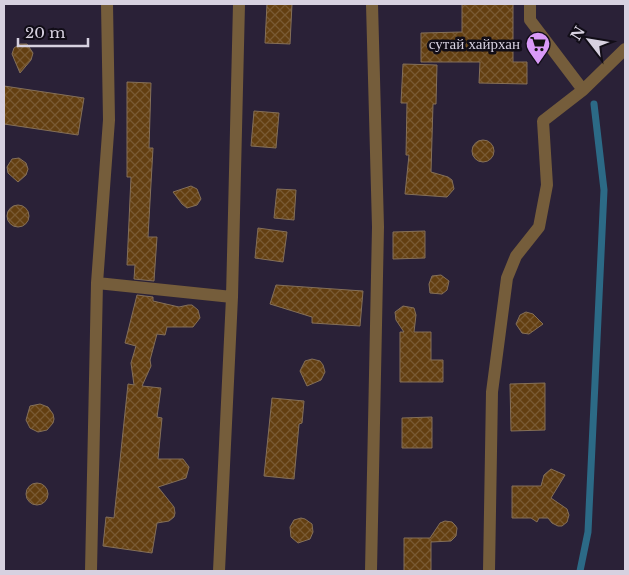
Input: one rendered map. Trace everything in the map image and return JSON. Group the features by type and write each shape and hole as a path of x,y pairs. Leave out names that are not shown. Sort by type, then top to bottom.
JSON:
{"street":[{"path":"91,571 97,283 109,120 107,4"},
{"path":"219,571 232,297 239,4"},
{"path":"371,571 378,227 372,4"},
{"path":"530,4 530,20 583,90"},
{"path":"489,571 492,392 507,278 516,256 539,227 547,185 543,121 583,90 625,49"},
{"path":"97,283 232,297"}],"building":[{"path":"267,4 292,4 290,44 265,43"},
{"path":"462,4 513,4 513,62 527,62 527,84 479,83 480,62 421,62 421,33 462,32"},
{"path":"20,44 27,44 33,53 31,60 20,73 12,54 14,48"},
{"path":"403,64 437,65 436,104 433,104 431,172 452,180 454,189 447,197 405,194 409,155 406,155 407,103 401,103"},
{"path":"127,82 151,83 149,148 153,148 148,237 157,237 154,281 134,279 135,265 127,265 131,177 127,177"},
{"path":"4,86 84,98 78,135 4,124"},
{"path":"254,111 279,113 276,148 251,146"},
{"path":"483,140 491,143 494,151 491,159 483,162 475,159 472,151 475,143"},
{"path":"19,158 26,163 28,169 26,175 18,182 8,173 7,167 12,159"},
{"path":"191,186 197,189 201,199 197,205 187,208 173,192"},
{"path":"277,189 296,190 294,220 274,218"},
{"path":"18,205 26,208 29,216 26,224 18,227 10,224 7,216 10,208"},
{"path":"258,228 287,232 283,262 255,258"},
{"path":"425,231 425,258 393,259 393,232"},
{"path":"441,275 449,281 447,290 442,294 430,293 429,284 432,276"},
{"path":"276,285 363,291 360,326 312,323 312,317 270,304"},
{"path":"137,295 153,297 153,301 179,307 192,305 198,310 200,318 193,327 167,327 165,335 157,334 150,360 151,366 142,386 161,388 157,417 162,418 158,459 183,459 189,467 186,478 158,487 174,507 175,513 174,517 169,521 157,523 152,553 103,546 106,517 114,518 128,384 134,385 131,363 136,346 125,343"},
{"path":"403,306 414,308 416,315 414,332 431,332 431,360 443,360 443,382 400,382 400,332 404,332 396,320 395,312"},
{"path":"526,312 533,314 543,324 529,334 522,333 516,324 520,315"},
{"path":"312,359 320,361 325,372 321,380 307,386 300,371 305,361"},
{"path":"545,383 545,430 511,431 510,384"},
{"path":"272,398 304,401 302,423 299,424 294,479 264,476"},
{"path":"40,404 48,407 54,419 47,430 38,432 30,428 26,420 30,406"},
{"path":"432,417 432,448 402,448 402,418"},
{"path":"551,469 565,475 551,498 567,509 569,515 567,522 562,526 558,526 548,518 539,518 537,522 531,518 512,518 512,486 541,486 544,475"},
{"path":"37,483 45,486 48,494 45,502 37,505 29,502 26,494 29,486"},
{"path":"301,518 312,524 313,532 310,539 298,543 291,537 290,527 294,520"},
{"path":"445,521 452,522 455,525 457,528 456,536 451,541 431,542 431,571 404,571 404,538 430,538 440,523"}],"waterway":[{"path":"580,571 588,532 604,190 594,104"}],"place":[{"name":"сутай хайрхан","path":"538,65"}]}
